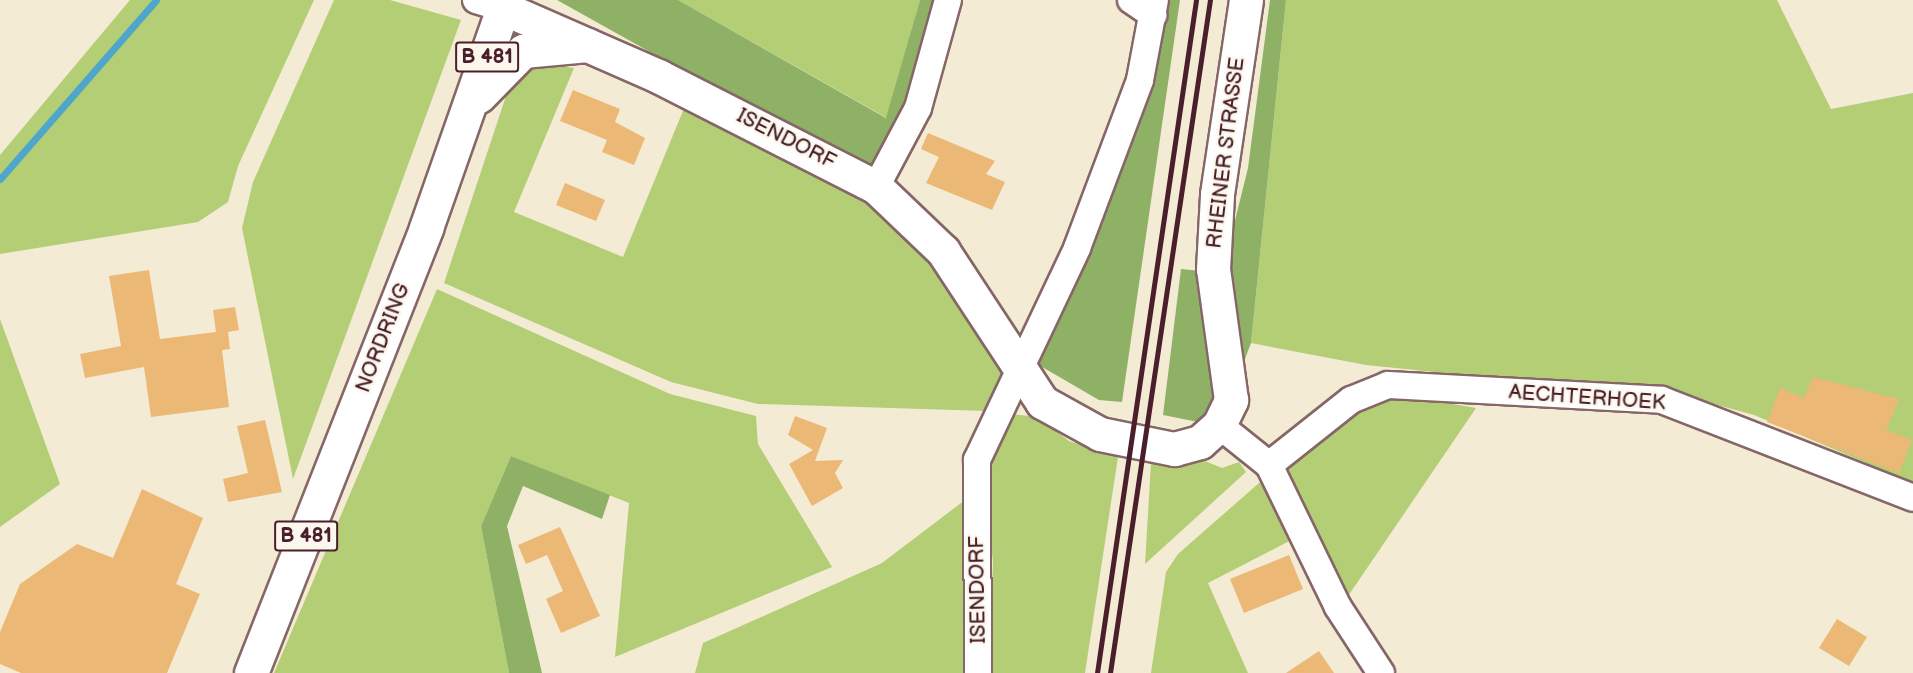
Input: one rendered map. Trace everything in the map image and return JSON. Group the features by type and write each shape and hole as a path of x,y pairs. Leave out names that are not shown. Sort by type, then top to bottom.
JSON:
{"street":[{"path":"876,188 918,108 948,0"},
{"path":"1022,373 1077,248 1140,80 1154,8 1131,0"},
{"name":"RHEINER STRASSE","path":"1100,434 1174,449 1200,442 1219,425 1232,400 1213,269 1217,194 1245,0"},
{"name":"ISENDORF","path":"495,3 809,149 876,188 943,251 1022,373 1051,408 1100,434"},
{"name":"NORDRING","path":"251,673 471,107 495,3"},
{"path":"471,107 523,51 588,45"},
{"name":"ISENDORF","path":"978,673 982,583 974,484 992,425 1022,373"},
{"name":"AECHTERHOEK","path":"1269,465 1351,400 1388,386 1519,392 1662,400 1913,498"},
{"path":"1219,425 1269,465 1338,607 1381,673"}],"green space":[{"path":"130,0 314,0 238,166 228,202 198,222 0,254 0,155"},
{"path":"334,0 390,0 461,20 293,479 242,228 253,182"},
{"path":"557,0 678,0 886,118 920,0 938,0 909,104 872,176"},
{"path":"678,0 920,0 887,118"},
{"path":"1159,0 1180,0 1122,402 1099,400 1037,364 1087,242"},
{"path":"1270,0 1286,0 1251,343 1245,359 1219,361 1212,404 1198,422 1163,415 1181,269 1222,273 1248,168"},
{"path":"1286,0 1777,0 1831,109 1913,93 1913,483 1754,415 1692,398 1366,365 1251,343"},
{"path":"542,63 574,68 514,212 623,257 685,106 825,174 876,206 915,240 950,283 1005,378 987,411 758,404 671,382 444,283 507,93 521,75"},
{"path":"437,289 670,394 756,416 758,444 832,567 615,657 629,503 511,456 481,526 509,673 274,673"},
{"path":"0,319 60,484 0,527"},
{"path":"1390,393 1476,408 1344,602 1280,467 1355,410"},
{"path":"1012,414 1037,417 1069,441 1118,457 1085,673 989,673 993,562 984,482 992,449"},
{"path":"511,456 610,495 602,519 523,486 507,526 542,673 509,673 481,526"},
{"path":"1205,461 1222,468 1239,462 1246,472 1145,564 1151,463"},
{"path":"1267,476 1295,538 1208,583 1248,673 1151,673 1166,572 1178,554"},
{"path":"965,500 971,673 695,673 703,643 882,563"}],"building":[{"path":"573,90 620,109 615,122 645,138 634,165 602,152 607,140 560,121"},
{"path":"928,133 995,161 986,174 1005,182 992,210 926,183 939,157 921,149"},
{"path":"565,183 605,200 596,221 556,205"},
{"path":"149,270 160,339 216,332 213,310 235,307 239,330 228,332 230,349 222,350 229,407 151,417 144,367 85,378 80,354 121,346 109,276"},
{"path":"1813,377 1899,399 1886,430 1912,440 1899,473 1767,422 1780,388 1804,398"},
{"path":"795,416 827,428 815,461 843,460 835,473 843,488 812,506 789,464 813,450 788,435"},
{"path":"265,420 282,492 228,502 223,479 248,473 237,426"},
{"path":"142,489 203,518 176,584 200,594 167,673 21,673 0,664 0,632 20,584 77,544 113,558"},
{"path":"560,527 600,616 561,633 546,599 563,591 547,555 526,564 518,545"},
{"path":"1289,555 1303,589 1244,613 1230,579"},
{"path":"1837,619 1867,637 1849,666 1819,648"},
{"path":"1319,651 1334,673 1286,673"}],"waterway":[{"path":"0,179 156,0"}],"railway":[{"path":"1097,673 1196,0"},
{"path":"1110,673 1210,0"}]}
